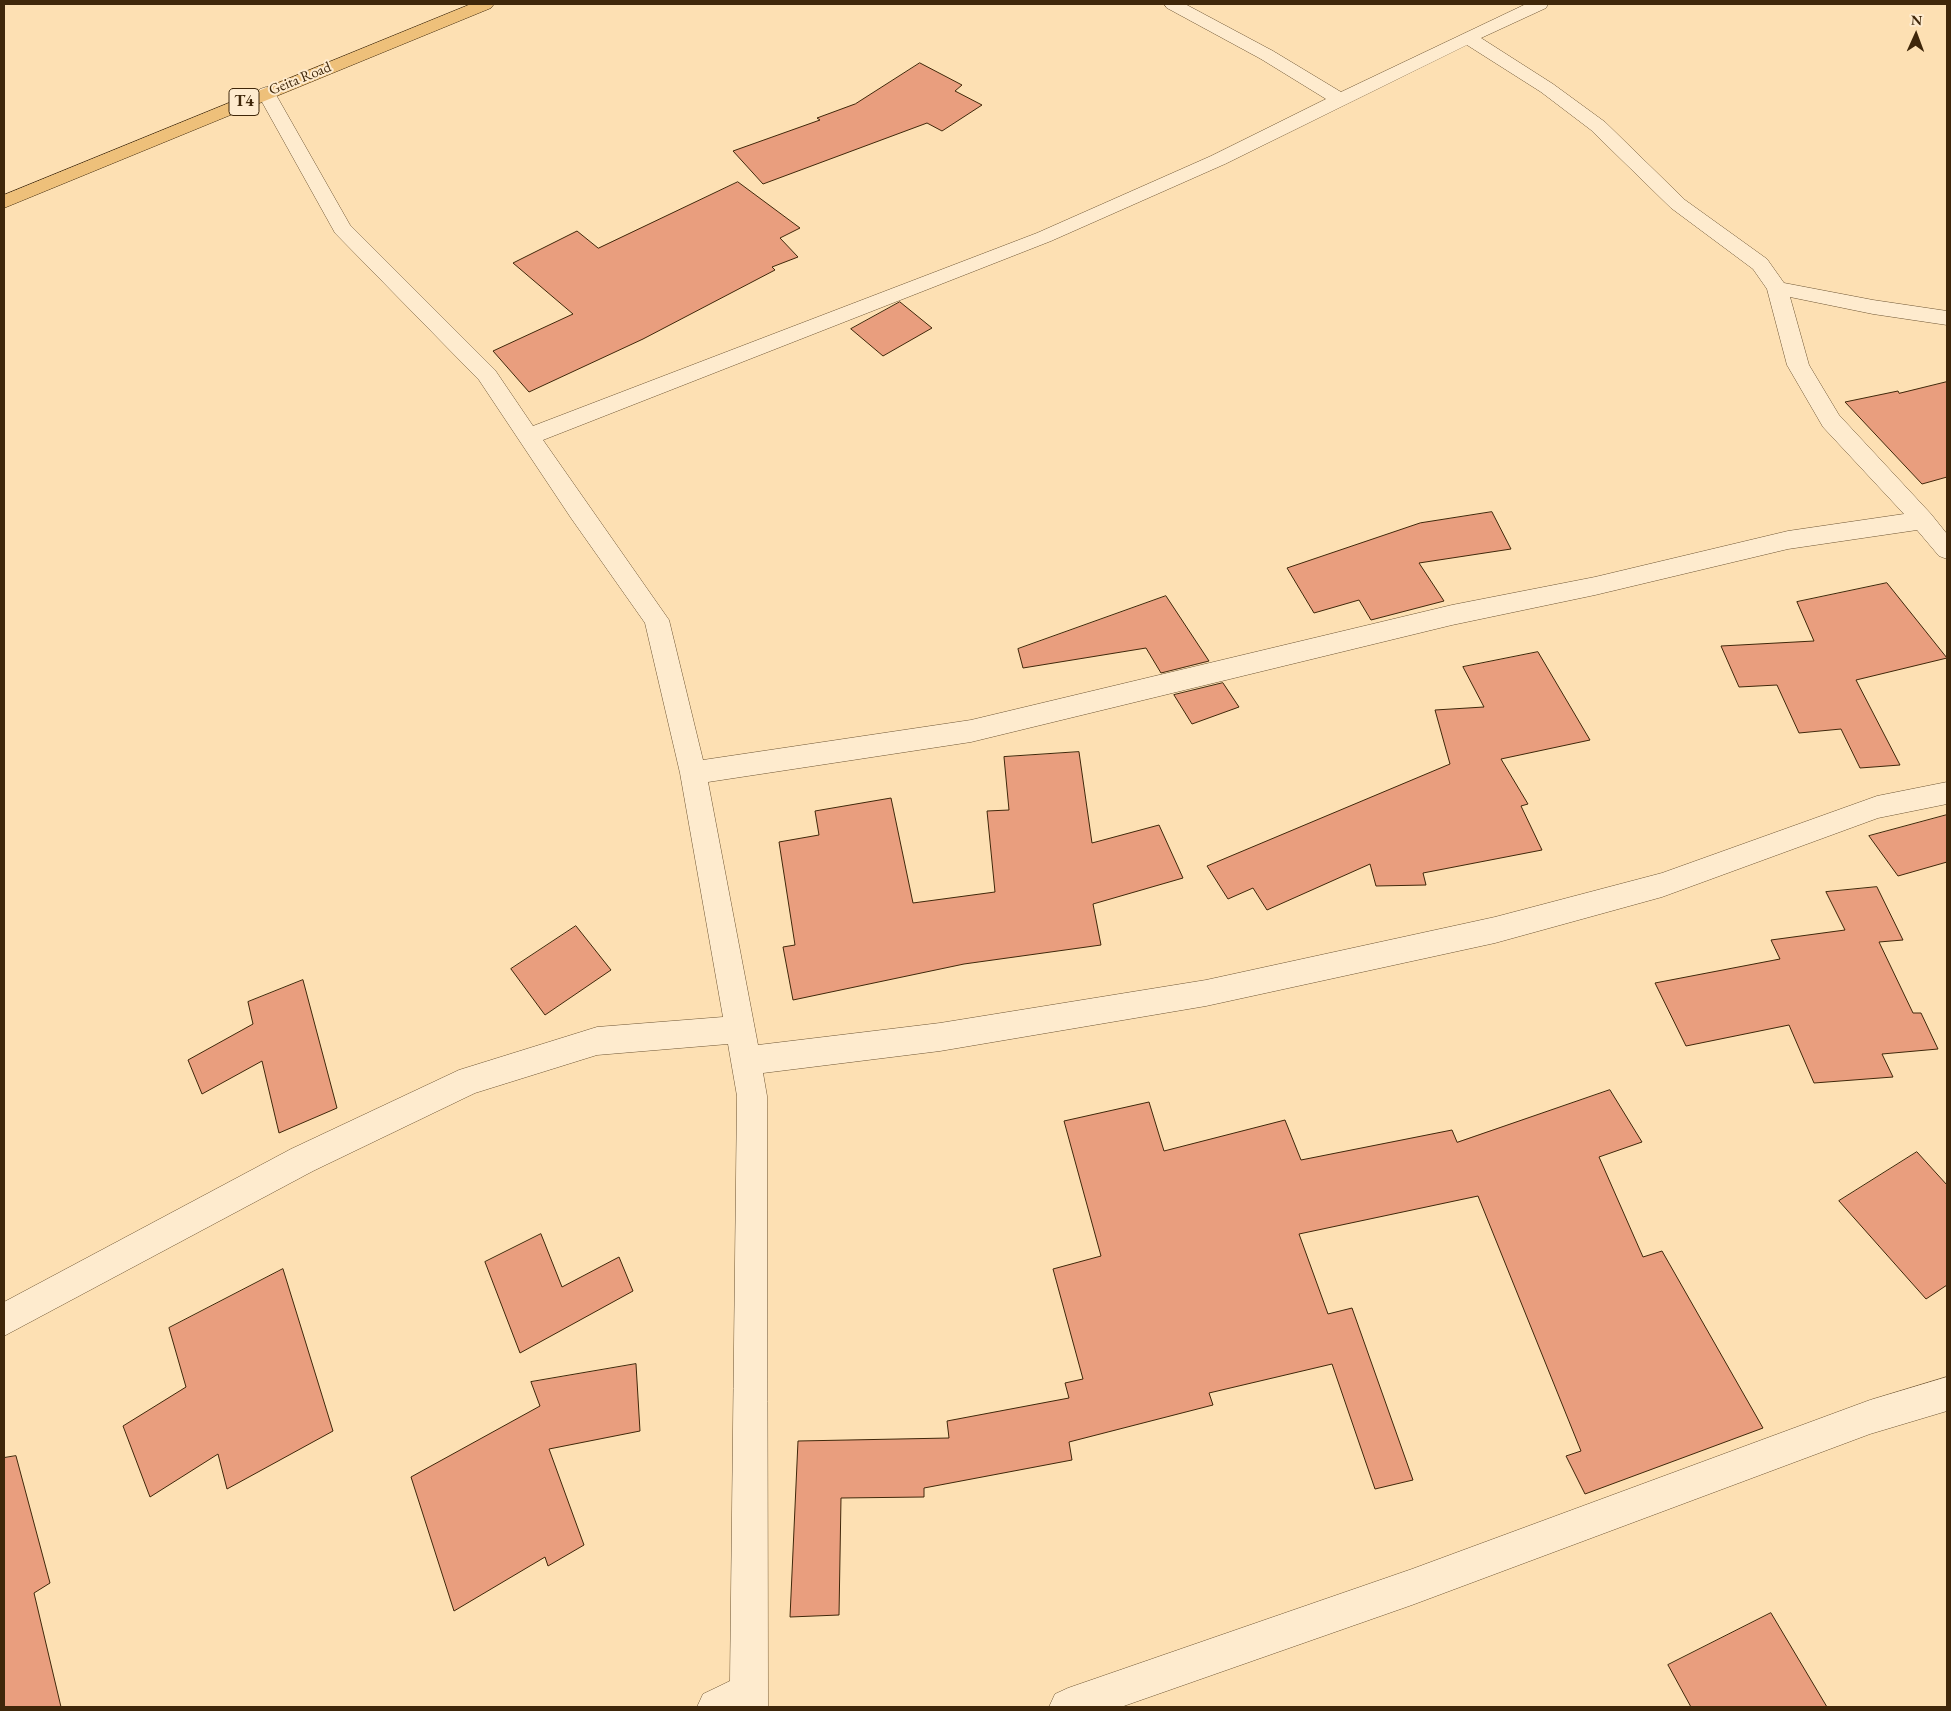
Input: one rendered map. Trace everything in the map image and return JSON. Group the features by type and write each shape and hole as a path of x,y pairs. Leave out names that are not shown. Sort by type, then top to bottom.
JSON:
{"highway":[{"name":"Geita Road","path":"4,202 486,4"}],"street":[{"path":"1173,4 1267,55 1340,100"},
{"path":"528,436 1044,237 1218,160 1540,4"},
{"path":"1468,38 1547,88 1598,126 1678,204 1760,264 1777,288 1798,365 1831,421 1923,520 1947,550"},
{"path":"266,93 342,229 487,375 579,512 657,620 693,773 752,1096 749,1699 716,1707"},
{"path":"1777,288 1873,307 1947,318"},
{"path":"693,773 971,731 1452,615 1595,586 1788,540 1923,520"},
{"path":"746,1061 940,1037 1206,993 1495,930 1662,885 1877,807 1947,793"},
{"path":"4,1320 302,1160 470,1080 597,1041 740,1029"},
{"path":"1068,1707 1421,1584 1870,1417 1947,1394"}],"building":[{"path":"920,63 962,85 955,91 982,105 942,131 927,123 763,184 733,151 820,120 817,118 855,104"},
{"path":"738,182 800,228 780,238 798,257 772,267 775,270 643,339 529,392 493,351 573,314 513,263 577,231 598,248"},
{"path":"900,302 932,328 883,356 851,329"},
{"path":"1947,382 1947,477 1922,484 1845,402 1898,391 1899,393"},
{"path":"1492,512 1511,549 1419,563 1444,601 1371,620 1359,600 1314,613 1287,568 1420,523"},
{"path":"1887,583 1947,658 1856,680 1900,765 1860,768 1841,729 1799,733 1777,685 1739,687 1721,646 1814,641 1797,602"},
{"path":"1166,596 1209,661 1161,673 1146,648 1023,668 1018,649"},
{"path":"1538,652 1590,740 1501,759 1528,804 1521,806 1542,850 1423,873 1426,885 1376,886 1370,864 1267,910 1253,888 1228,899 1207,866 1450,764 1435,710 1484,707 1463,667"},
{"path":"1223,683 1239,707 1192,724 1174,695"},
{"path":"1079,752 1092,843 1159,825 1183,878 1093,904 1101,945 964,964 793,1000 783,947 795,945 779,842 819,835 815,811 891,798 913,903 995,892 987,811 1009,810 1004,757"},
{"path":"1947,815 1947,862 1898,876 1869,836"},
{"path":"1877,887 1903,940 1879,942 1913,1013 1921,1013 1938,1049 1882,1054 1893,1077 1814,1083 1789,1025 1686,1046 1655,983 1780,959 1771,940 1845,930 1826,892"},
{"path":"576,926 611,970 545,1015 511,969"},
{"path":"303,980 337,1108 279,1133 262,1061 202,1094 188,1060 253,1024 248,1002"},
{"path":"1610,1090 1642,1142 1599,1157 1643,1257 1662,1251 1763,1428 1585,1494 1566,1456 1581,1451 1478,1196 1299,1234 1328,1314 1352,1308 1413,1480 1375,1489 1332,1364 1209,1393 1213,1405 1069,1442 1072,1460 924,1488 924,1497 841,1498 839,1615 790,1617 798,1441 949,1438 947,1421 1069,1398 1065,1383 1083,1379 1053,1269 1101,1256 1064,1121 1149,1102 1164,1151 1285,1120 1301,1160 1452,1130 1457,1142"},
{"path":"1917,1152 1947,1185 1947,1285 1926,1299 1839,1201"},
{"path":"541,1234 562,1287 619,1257 633,1291 520,1353 485,1262"},
{"path":"283,1269 333,1431 227,1489 218,1454 150,1497 123,1426 186,1387 169,1328"},
{"path":"636,1364 640,1431 549,1449 584,1545 548,1566 545,1557 454,1611 411,1477 540,1406 531,1382"},
{"path":"16,1456 50,1583 34,1593 61,1707 4,1707 4,1458"},
{"path":"1771,1613 1827,1707 1691,1707 1668,1665"}]}
